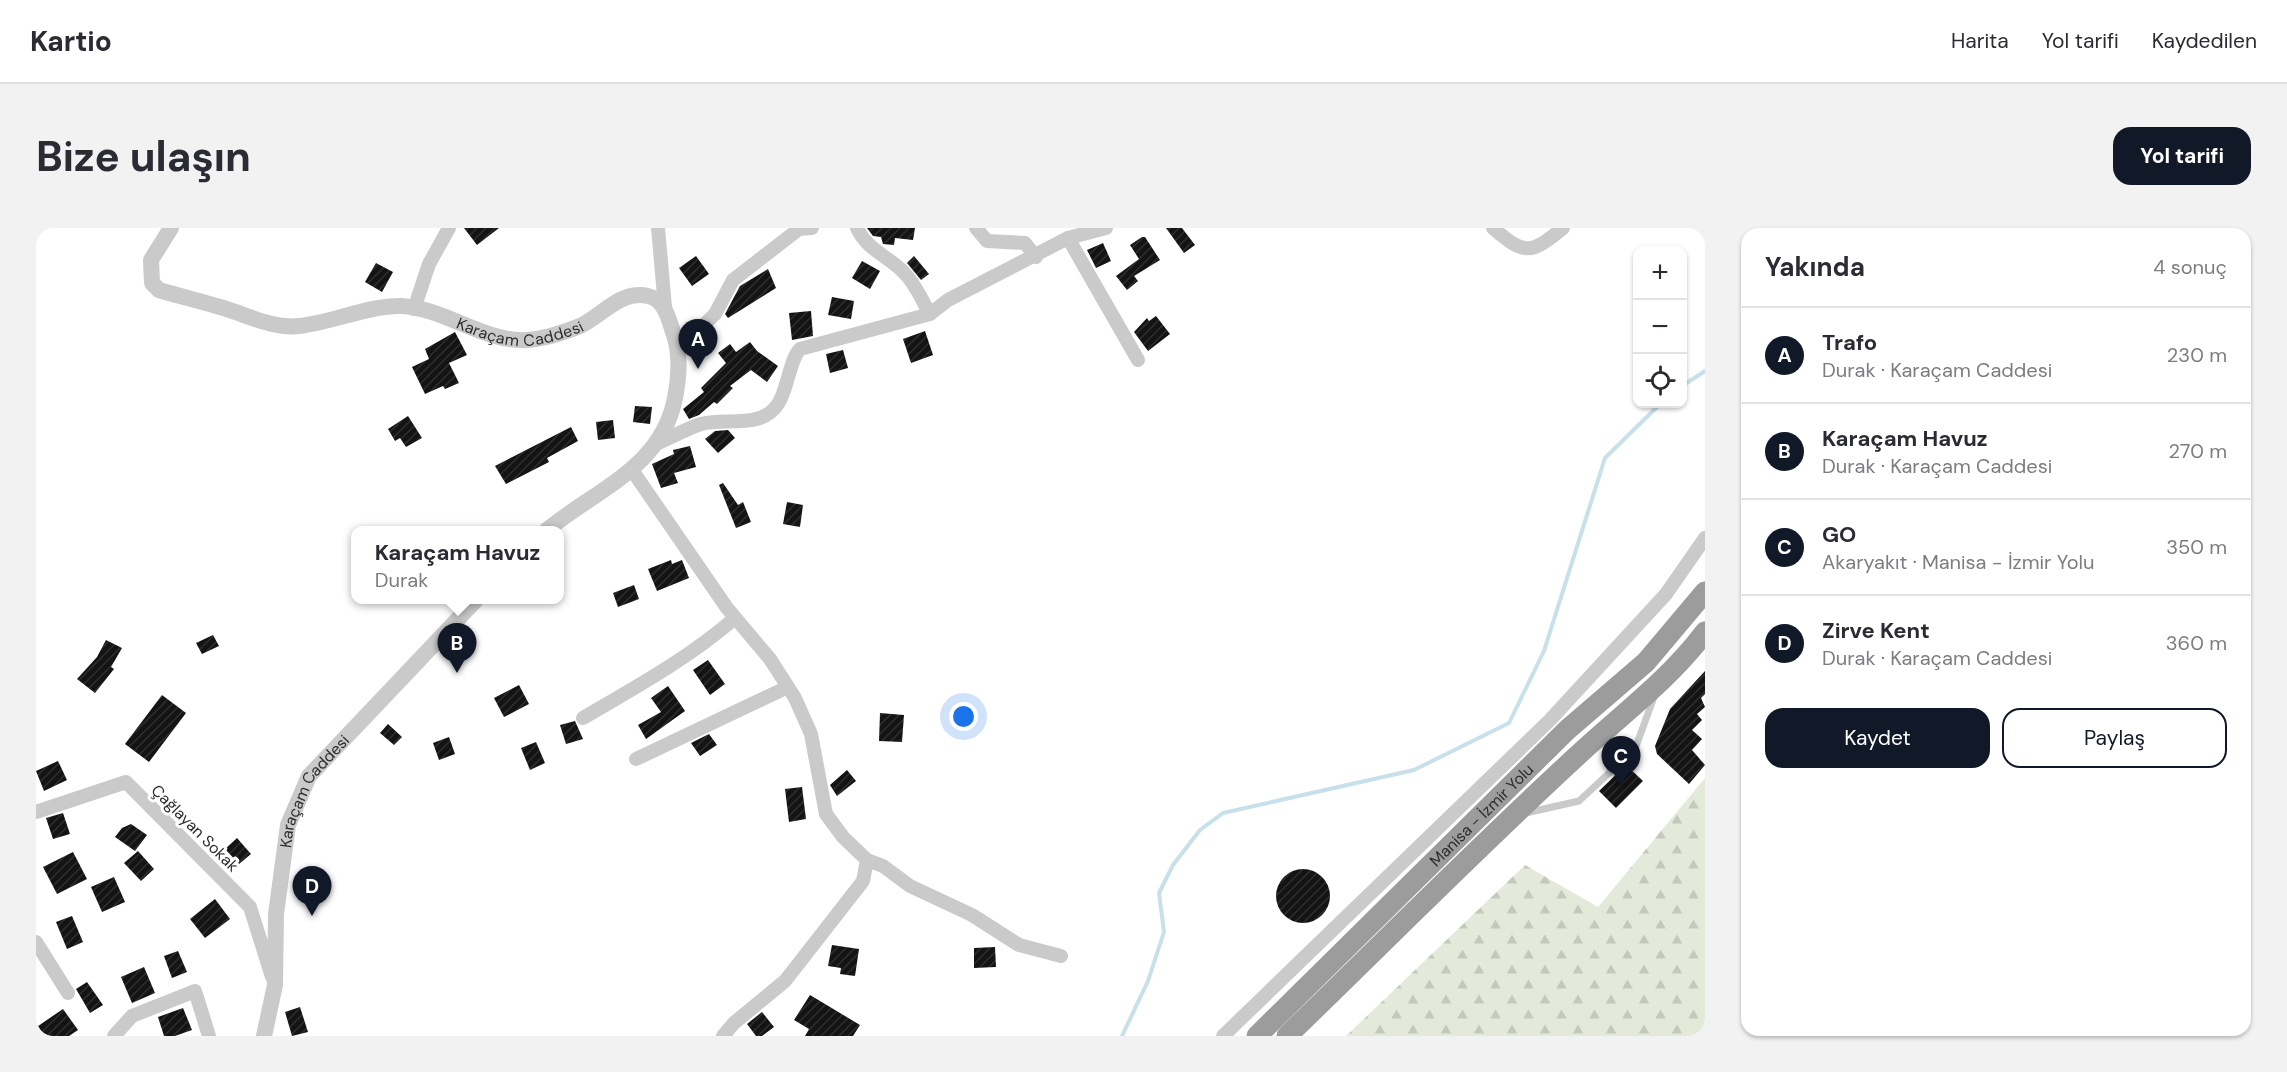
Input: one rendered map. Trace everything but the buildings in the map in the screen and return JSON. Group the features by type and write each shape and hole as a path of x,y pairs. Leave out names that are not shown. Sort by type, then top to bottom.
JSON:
{"highway":[{"name":"Manisa - İzmir Yolu","path":"1257,1036 1567,730 1646,662 1705,592"},
{"name":"Manisa - İzmir Yolu","path":"1287,1036 1579,753 1657,687 1684,659 1705,632"}],"street":[{"name":"Karaçam Caddesi","path":"171,228 151,260 152,283 159,290 222,307 256,321 296,327 400,306 459,320 510,340 530,340 580,326 621,299 633,295 651,296 665,307"},
{"path":"414,309 429,264 449,228"},
{"path":"554,526 575,507 632,470 658,443 672,418 679,382 679,349 665,307 658,228"},
{"path":"679,349 714,314 733,280 799,229 812,228"},
{"path":"857,228 862,240 872,250 907,276 930,314"},
{"path":"976,228 987,241 1025,243 1036,257"},
{"path":"658,443 700,424 720,421 736,424 766,415 777,405 800,349 930,314 948,300 1036,257 1068,238 1106,228"},
{"path":"1493,228 1512,245 1528,250 1540,247 1563,228"},
{"path":"1068,238 1138,360"},
{"path":"632,470 735,618 770,659 788,687 811,734 826,814 843,837 867,860 883,866 910,886 972,915 1019,945 1061,956"},
{"path":"1223,1036 1550,720 1666,594 1705,538"},
{"name":"Karaçam Caddesi","path":"264,1036 275,985 276,914 288,825 309,776 472,604"},
{"path":"583,718 657,675 709,640 735,618"},
{"path":"636,759 788,687"},
{"name":"Çağlayan Sokak","path":"37,807 126,782 250,907 275,985"},
{"path":"723,1036 734,1023 786,981 863,881 867,860"},
{"path":"36,942 68,993"},
{"path":"114,1036 132,1016 195,991 209,1036"}],"lane":[{"path":"1515,816 1579,801 1635,749 1657,687"}],"green space":[{"path":"1705,778 1705,1036 1346,1036 1525,865 1598,907"}],"waterway":[{"path":"1687,383 1705,371"},
{"path":"1122,1036 1148,981 1164,932 1159,893 1173,865 1200,830 1223,813 1414,770 1509,723 1544,651 1605,458 1656,408"}],"place":[{"name":"Trafo","path":"698,369"},
{"name":"Karaçam Havuz","path":"457,673"},
{"name":"GO","path":"1621,786"},
{"name":"Zirve Kent","path":"312,916"}]}
